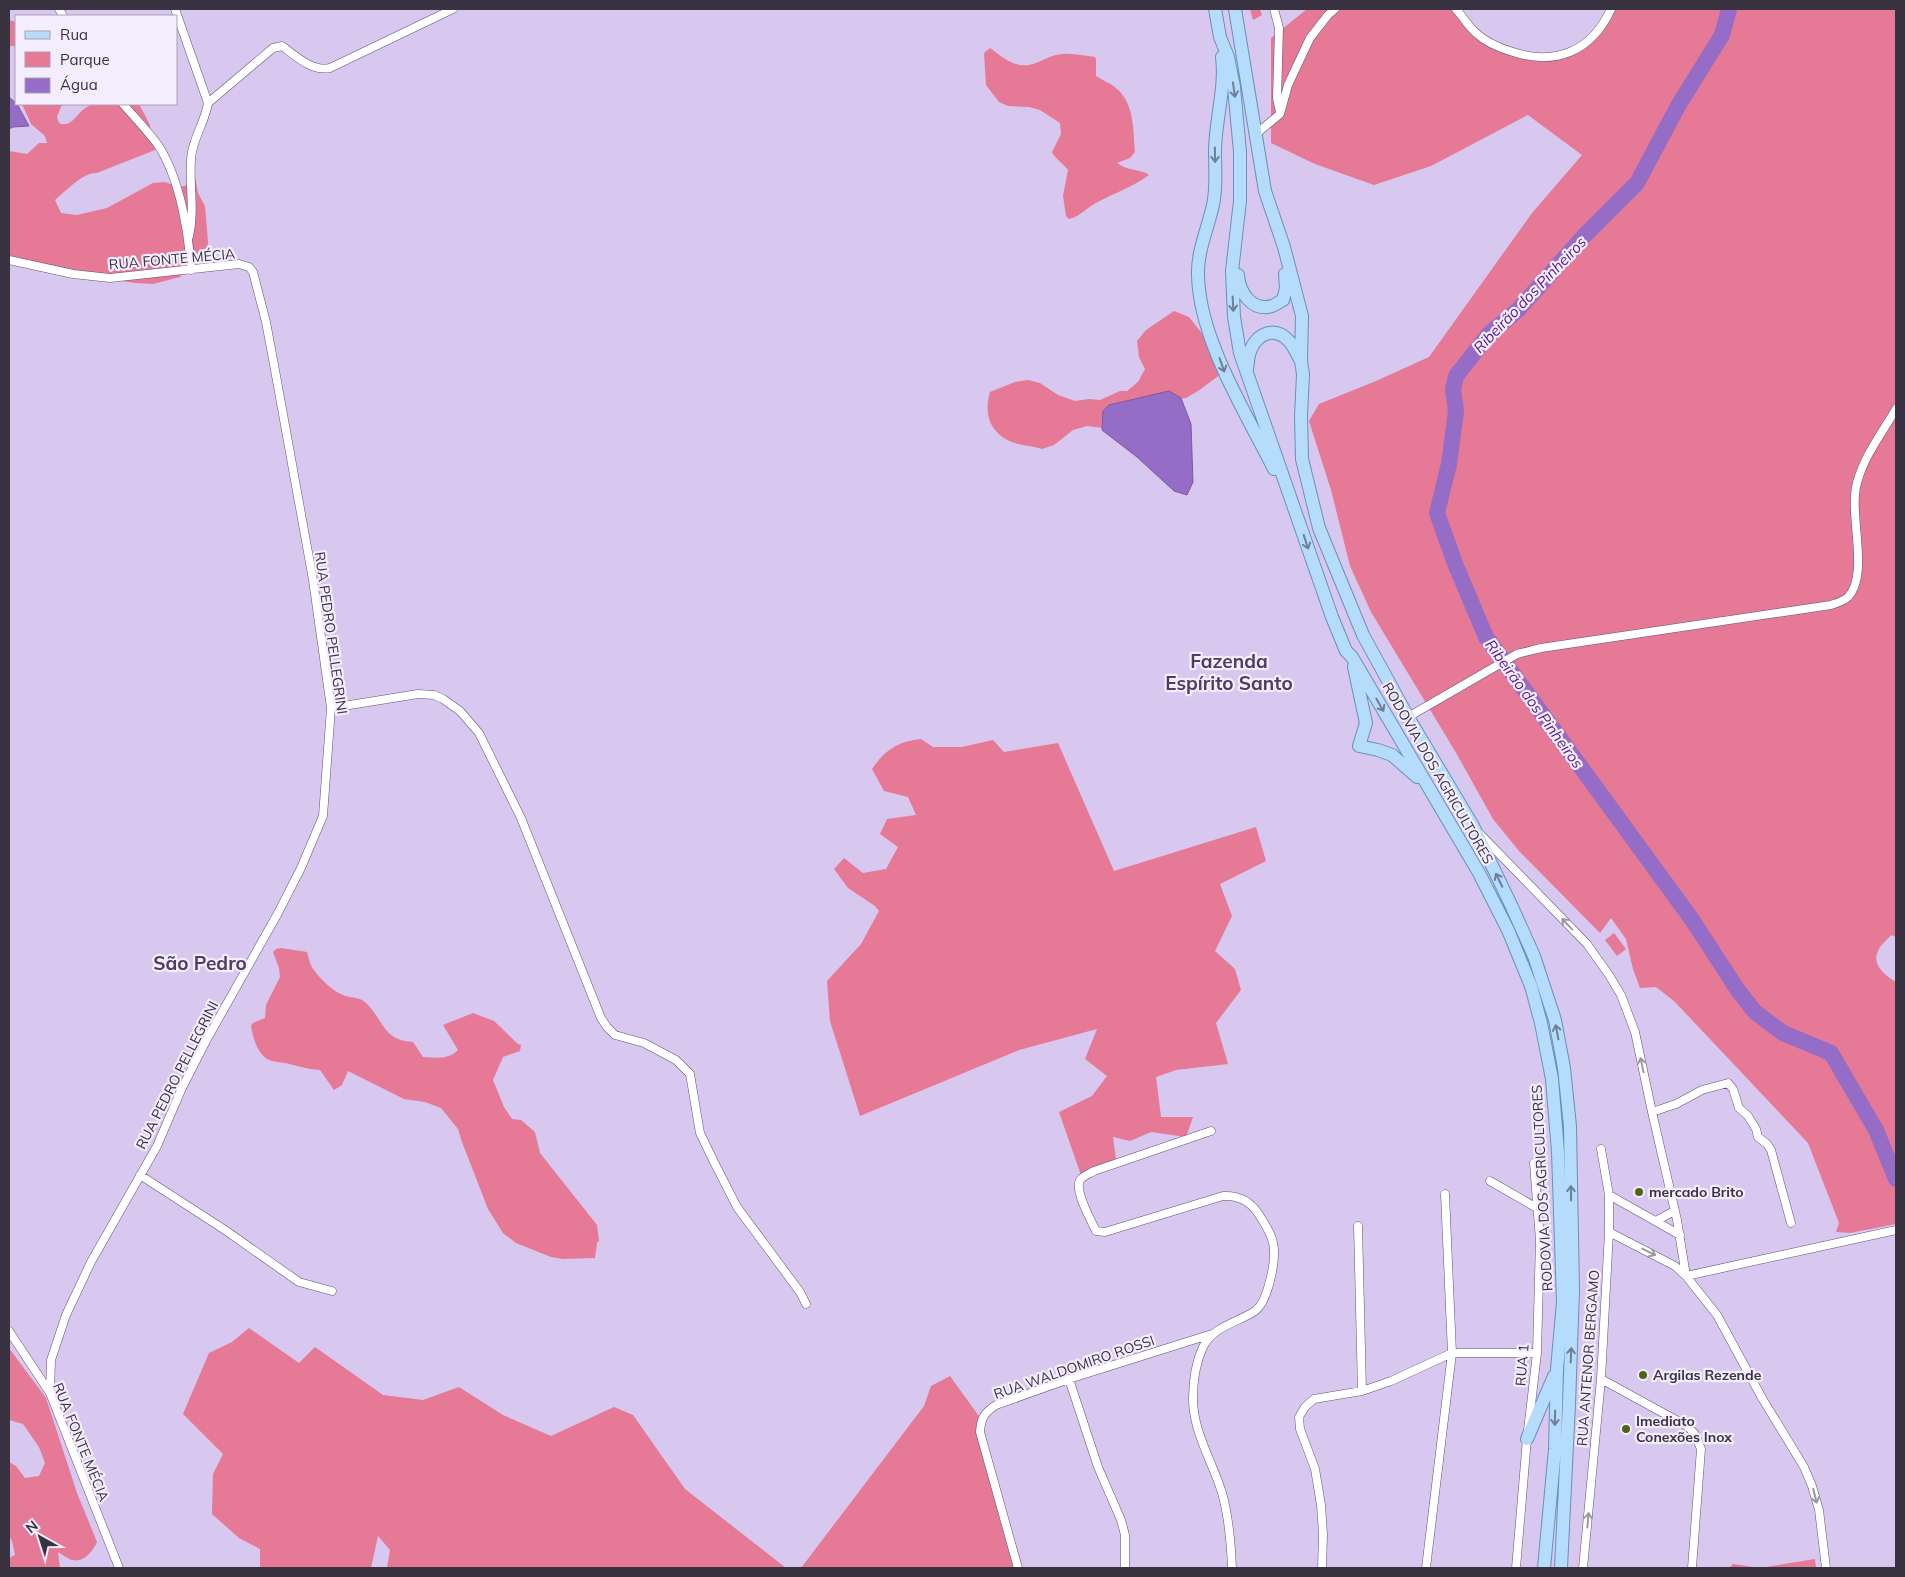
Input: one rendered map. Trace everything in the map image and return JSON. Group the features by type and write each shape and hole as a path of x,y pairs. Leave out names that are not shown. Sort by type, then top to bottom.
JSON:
{"main road":[{"name":"RODOVIA DOS AGRICULTORES","path":"1215,9 1220,37 1228,57 1234,86 1240,152 1240,201 1232,271 1234,317 1240,353 1246,373 1346,651 1352,658 1479,873 1508,930 1531,986 1541,1023 1552,1079 1558,1152 1563,1302 1557,1369 1555,1449 1544,1568"},
{"name":"RODOVIA DOS AGRICULTORES","path":"1235,9 1265,191 1284,247 1302,316 1302,459 1319,528 1363,635 1408,718 1473,826 1534,956 1554,1020 1564,1068 1570,1126 1572,1291 1569,1414 1561,1568"},
{"path":"1220,37 1223,63 1215,152 1216,182 1213,204 1204,235 1198,274 1201,302 1226,376 1298,516"},
{"path":"1235,232 1238,284 1247,300 1258,306 1272,306 1283,300 1286,288 1284,247"},
{"path":"1246,373 1250,351 1255,341 1262,334 1272,332 1288,340 1301,361"},
{"path":"1352,658 1366,723 1358,746 1392,755 1426,784"},
{"path":"1527,1439 1557,1369"}],"street":[{"path":"208,103 273,48 282,46 310,66 320,70 330,68 453,9"},
{"path":"1274,9 1279,28 1277,98 1280,114"},
{"path":"1256,134 1280,114 1288,86 1310,38 1335,9"},
{"path":"1456,9 1475,32 1497,47 1537,58 1558,57 1574,51 1589,40 1610,9"},
{"path":"178,18 208,103 193,147 191,159 192,220 189,236"},
{"path":"124,105 160,148 172,172 189,236 191,270"},
{"name":"RUA FONTE MÉCIA","path":"9,260 73,274 110,278 239,264 249,267"},
{"name":"RUA PEDRO PELLEGRINI","path":"50,1393 51,1360 66,1315 91,1262 157,1146 182,1088 207,1039 278,914 323,816 331,708 312,580 268,331 255,277 249,267"},
{"path":"1408,718 1517,654 1541,648 1831,605 1844,600 1853,590 1857,574 1858,557 1854,495 1864,462 1896,409"},
{"path":"331,708 418,694 434,696 444,699 460,711 479,733 521,818 601,1018 616,1035 644,1043 676,1060 690,1074 700,1133 737,1207 800,1292 806,1304"},
{"path":"1473,826 1587,944 1610,975 1621,995 1635,1032 1680,1235 1686,1276"},
{"path":"1652,1112 1676,1104 1707,1088 1726,1083 1730,1084 1739,1108 1748,1116 1756,1129 1758,1137 1771,1150 1791,1223"},
{"name":"RUA WALDOMIRO ROSSI","path":"1018,1568 980,1432 981,1419 986,1411 996,1405 1069,1379 1212,1334 1256,1310 1262,1302 1273,1262 1274,1245 1269,1230 1255,1209 1243,1199 1234,1195 1223,1196 1106,1232 1096,1230 1080,1196 1078,1183 1082,1178 1094,1172 1211,1131"},
{"name":"RUA ANTENOR BERGAMO","path":"1583,1568 1601,1379 1609,1232 1609,1195 1601,1149"},
{"name":"RUA 1","path":"1516,1568 1527,1439 1537,1354 1540,1240 1534,1163"},
{"path":"140,1175 225,1230 299,1282 332,1290"},
{"path":"1490,1181 1537,1208"},
{"path":"1426,1568 1452,1353 1445,1194"},
{"path":"1609,1195 1680,1235"},
{"path":"1656,1221 1674,1211"},
{"path":"1358,1226 1362,1391"},
{"path":"1686,1276 1896,1230"},
{"path":"1609,1232 1675,1266 1686,1276 1717,1315 1762,1398 1795,1452 1812,1486 1819,1510 1826,1568"},
{"name":"RUA FONTE MÉCIA","path":"9,1331 50,1393 119,1568"},
{"path":"1212,1334 1203,1347 1193,1401 1203,1444 1222,1494 1228,1524 1232,1568"},
{"path":"1322,1568 1324,1534 1321,1505 1315,1469 1300,1429 1299,1417 1305,1407 1314,1399 1362,1391 1391,1381 1452,1353 1537,1354"},
{"path":"1069,1379 1098,1467 1122,1520 1125,1535 1125,1568"},
{"path":"1601,1379 1679,1422 1694,1434 1701,1449 1692,1568"}],"green space":[{"path":"1250,9 1260,9 1262,15 1253,20"},
{"path":"1307,9 1456,9 1475,32 1497,47 1557,57 1589,40 1611,9 1896,9 1896,937 1891,935 1880,947 1876,961 1881,970 1896,982 1896,1224 1850,1233 1836,1232 1839,1223 1808,1143 1674,1001 1656,987 1640,988 1633,969 1626,939 1611,918 1600,933 1519,851 1493,819 1455,751 1371,612 1350,566 1331,490 1309,421 1319,404 1429,357 1532,213 1582,155 1528,115 1431,166 1374,185 1315,164 1271,143 1271,38"},
{"path":"9,20 15,22 15,47 9,46"},
{"path":"990,48 1010,62 1021,65 1033,64 1063,54 1095,57 1096,76 1114,86 1122,94 1130,109 1132,118 1135,152 1130,158 1117,163 1126,168 1149,175 1069,219 1066,216 1063,196 1068,170 1052,152 1061,134 1060,123 1040,110 1029,107 1008,106 999,102 986,85 984,53"},
{"path":"22,105 62,105 57,117 59,123 67,124 83,109 92,105 140,105 150,125 151,140 155,150 86,176 55,200 61,213 77,215 107,208 153,183 165,182 178,187 190,185 195,177 198,193 205,206 208,242 206,258 201,266 190,263 180,277 153,284 86,276 9,257 9,151 27,154 39,143 47,143 45,136 31,124"},
{"path":"1174,311 1189,317 1220,356 1225,371 1198,391 1186,398 1154,402 1103,428 1087,426 1073,430 1054,445 1042,449 1015,443 1007,439 1000,435 991,423 988,409 990,392 1015,382 1028,380 1040,383 1058,395 1075,401 1100,400 1120,391 1127,391 1138,382 1145,369 1139,357 1137,341 1146,330"},
{"path":"921,739 933,747 962,747 993,740 1004,752 1058,743 1114,871 1256,827 1266,861 1220,884 1232,916 1215,951 1235,969 1241,990 1216,1023 1228,1064 1176,1070 1156,1077 1161,1117 1193,1117 1186,1137 1151,1132 1130,1141 1113,1137 1116,1159 1081,1175 1059,1112 1092,1096 1107,1076 1085,1059 1097,1029 1019,1050 860,1116 830,1021 827,981 861,944 879,911 875,906 848,888 834,869 844,858 863,873 886,869 898,847 880,834 887,819 916,815 908,797 884,791 872,769 881,757 892,748 905,742"},
{"path":"1614,933 1626,949 1617,956 1605,940"},
{"path":"281,948 307,952 313,968 327,984 343,995 363,1000 389,1033 395,1038 413,1042 423,1057 446,1057 458,1050 443,1025 473,1013 494,1021 521,1045 520,1051 503,1057 493,1080 504,1107 512,1119 521,1120 535,1132 540,1153 597,1225 599,1241 595,1258 563,1259 551,1257 516,1243 503,1233 488,1209 458,1129 441,1108 425,1102 404,1099 348,1071 342,1085 334,1090 320,1070 265,1058 257,1046 251,1026 253,1023 265,1018 266,1005 280,977 273,952"},
{"path":"249,1328 299,1363 315,1347 383,1395 423,1400 459,1387 503,1415 551,1436 614,1407 633,1415 685,1489 786,1568 387,1568 390,1550 378,1536 371,1568 260,1568 260,1549 239,1538 212,1514 213,1474 223,1454 183,1414 209,1353 232,1342"},
{"path":"9,1348 46,1398 77,1493 97,1542 93,1549 80,1560 69,1559 58,1552 60,1568 9,1568 9,1558 15,1555 9,1536 9,1462 16,1466 25,1478 39,1476 45,1463 39,1447 23,1424 9,1420"},
{"path":"950,1376 981,1419 980,1432 1018,1568 801,1568 924,1406 931,1386"},
{"path":"1815,1559 1816,1568 1760,1568"},
{"path":"1733,1564 1760,1568 1729,1568"}],"water":[{"path":"9,97 15,102 15,105 18,105 29,126 9,129"},
{"path":"1169,391 1181,398 1191,424 1193,482 1187,495 1174,491 1137,457 1102,430 1103,411 1109,405"}],"waterway":[{"name":"Ribeirão dos Pinheiros","path":"1729,9 1722,35 1678,106 1637,183 1584,236 1518,310 1489,334 1456,376 1453,389 1456,411 1449,464 1437,513 1456,566 1486,637 1693,921 1737,989 1755,1012 1783,1033 1831,1053 1876,1130 1896,1179"}],"place":[{"name":"mercado Brito","path":"1639,1192"},
{"name":"Argilas Rezende","path":"1643,1375"},
{"name":"Imediato Conexões Inox","path":"1626,1429"}],"district":[{"name":"Fazenda Espírito Santo","path":"1229,672"},
{"name":"São Pedro","path":"200,963"}]}
